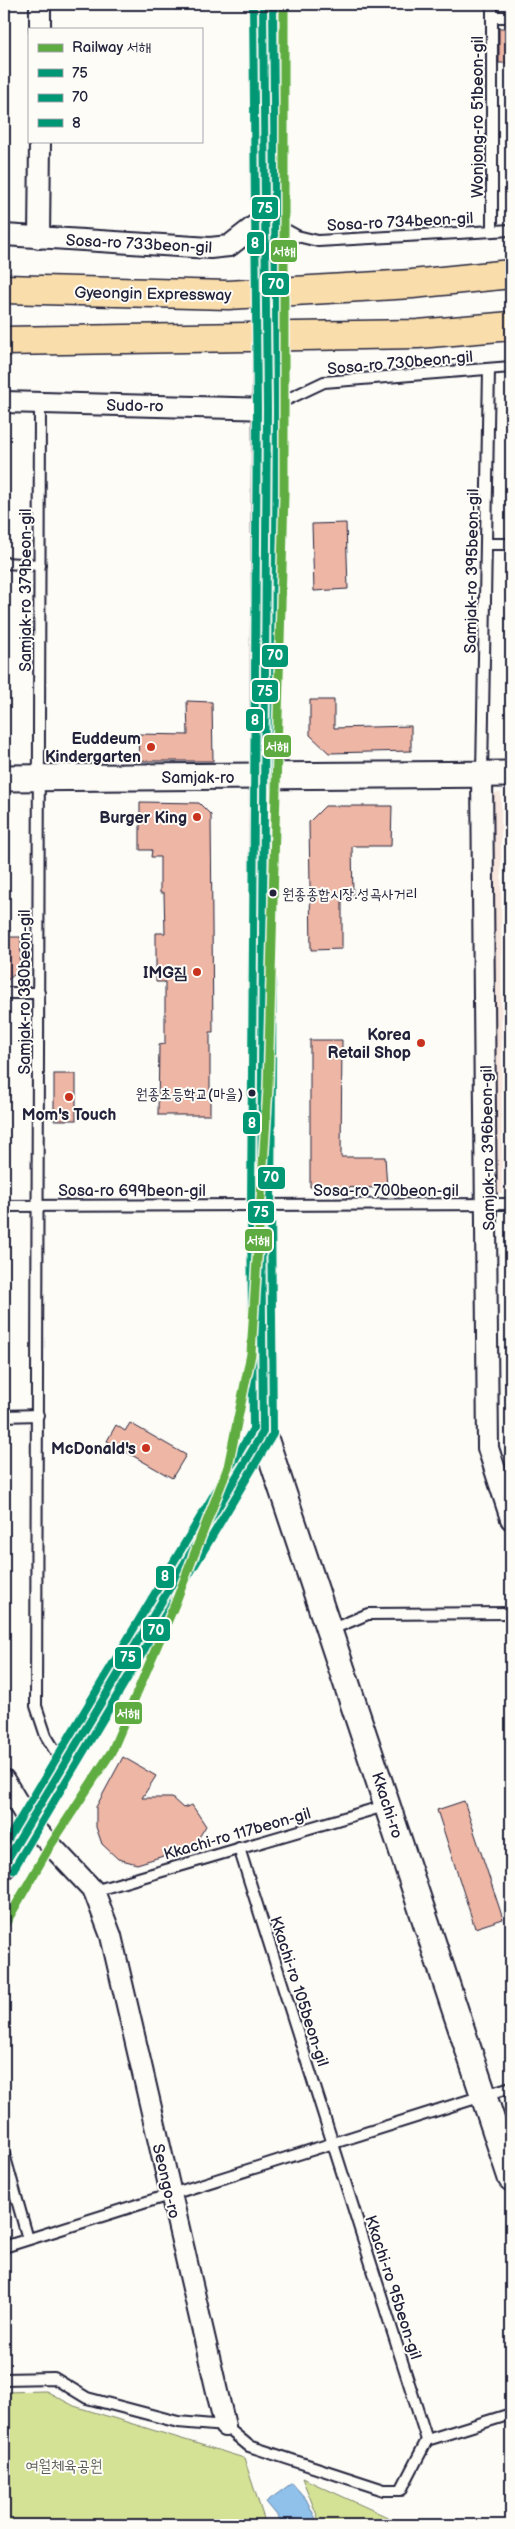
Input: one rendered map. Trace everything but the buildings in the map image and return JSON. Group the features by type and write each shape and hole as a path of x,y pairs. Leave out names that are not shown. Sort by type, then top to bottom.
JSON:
{"highway":[{"name":"Gyeongin Expressway","path":"4,289 228,295 412,284 511,274"},
{"path":"4,341 418,334 511,326"}],"street":[{"path":"40,4 40,28"},
{"path":"263,4 265,257"},
{"path":"39,238 40,142"},
{"name":"Sosa-ro 733beon-gil","path":"4,236 210,248 229,246 265,218"},
{"path":"4,1865 65,1766 263,1432 261,1205 266,359"},
{"name":"Sudo-ro","path":"4,402 267,409"},
{"name":"Samjak-ro 396beon-gil","path":"482,774 488,1448 511,1519"},
{"name":"Samjak-ro","path":"4,778 511,774"},
{"name":"Kkachi-ro","path":"263,1432 511,2178"},
{"name":"Seongo-ro","path":"4,1780 30,1823 94,1891 111,1936 224,2426"}],"lane":[{"name":"Wonjong-ro 51beon-gil","path":"492,4 492,231"},
{"path":"492,17 511,17"},
{"name":"Sosa-ro 734beon-gil","path":"265,218 297,236 318,241 511,230"},
{"name":"Sosa-ro 730beon-gil","path":"267,409 324,382 511,367"},
{"name":"Samjak-ro 395beon-gil","path":"482,774 489,369"},
{"name":"Samjak-ro 379beon-gil","path":"40,403 40,777"},
{"path":"487,544 511,544"},
{"path":"4,563 40,565"},
{"name":"Samjak-ro 380beon-gil","path":"40,777 36,1706 46,1736 65,1766"},
{"path":"4,993 39,993"},
{"name":"Sosa-ro 700beon-gil","path":"261,1205 511,1204"},
{"name":"Sosa-ro 699beon-gil","path":"4,1206 261,1205"},
{"path":"4,1416 38,1415"},
{"path":"330,1630 368,1614 511,1613"},
{"name":"Kkachi-ro 117beon-gil","path":"94,1891 388,1805"},
{"name":"Kkachi-ro 105beon-gil","path":"239,1848 333,2143"},
{"path":"4,2246 511,2087"},
{"name":"Kkachi-ro 95beon-gil","path":"333,2143 427,2440"},
{"path":"4,2154 28,2239"},
{"path":"4,2379 54,2378 87,2398 178,2422 224,2426 248,2446 384,2490 400,2490 427,2440 511,2414"}],"shaded area":[{"path":"478,793 501,793 502,1193 479,1193"}],"green space":[{"name":"여월체육공원","path":"46,2391 74,2406 244,2458 266,2525 4,2525 4,2392"},
{"path":"302,2478 405,2525 321,2525"}],"water":[{"path":"292,2483 306,2499 319,2525 285,2525 266,2502"}],"tunnel":[{"path":"265,257 266,357"}],"rail line":[{"name":"서해","path":"4,1926 50,1846 112,1751 175,1604 228,1467 251,1354 268,1088 284,493 284,4"}],"transit line":[{"name":"8","path":"4,1846 253,1429 251,1205 257,409 253,4"},
{"name":"75","path":"4,1865 263,1432 261,1205 267,409 263,4"},
{"name":"70","path":"13,1870 273,1434 271,1205 277,409 273,4"}],"place":[{"name":"Euddeum Kindergarten","path":"151,747"},
{"name":"Burger King","path":"197,817"},
{"name":"원종종합시장.성곡사거리","path":"273,893"},
{"name":"IMG짐","path":"197,972"},
{"name":"Korea Retail Shop","path":"421,1043"},
{"name":"원종초등학교(마을)","path":"252,1093"},
{"name":"Mom's Touch","path":"69,1097"},
{"name":"McDonald's","path":"146,1448"}]}
